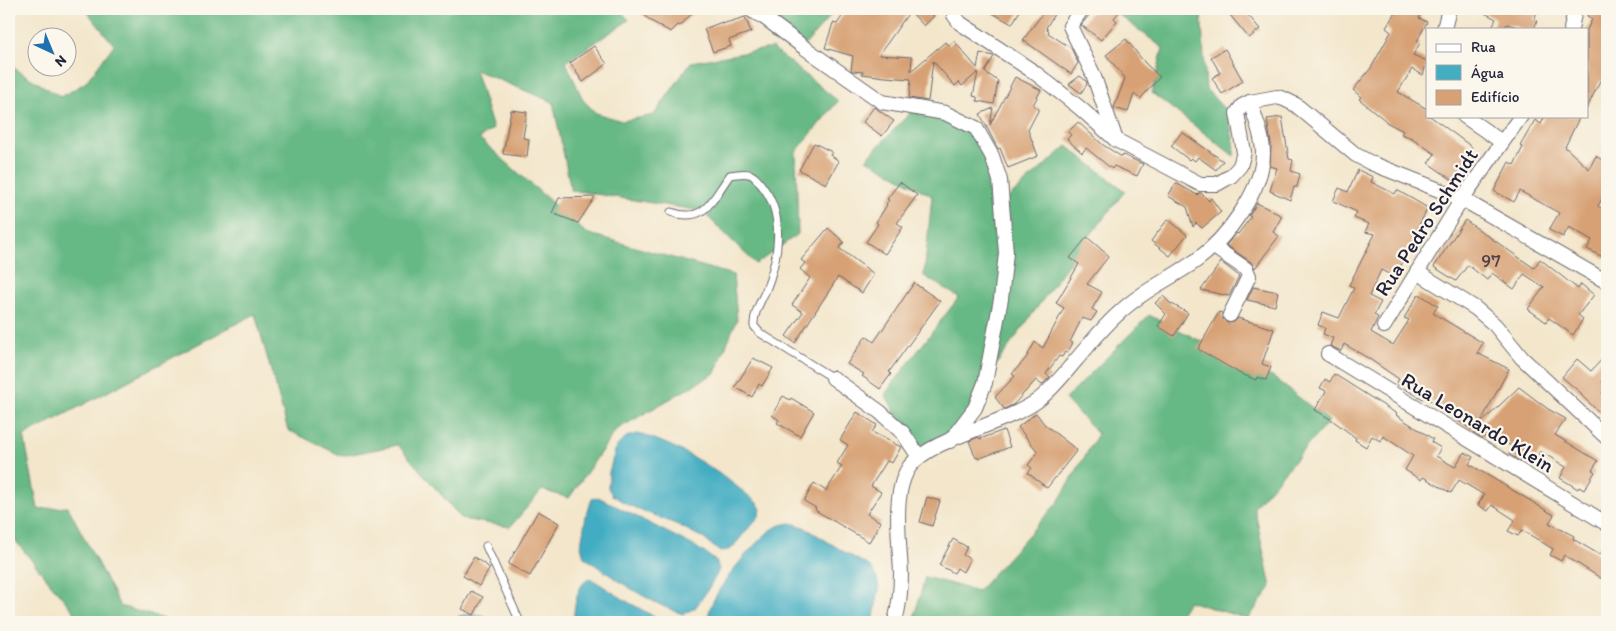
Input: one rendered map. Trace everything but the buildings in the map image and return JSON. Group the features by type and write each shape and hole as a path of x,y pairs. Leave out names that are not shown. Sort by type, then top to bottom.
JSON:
{"street":[{"path":"749,9 765,18 882,102 945,113 976,128 992,156 1000,180 1006,253 1002,299 985,383 975,408 949,441"},
{"path":"954,9 954,15 960,23 1034,72 1080,108 1116,140 1200,184 1216,184 1231,176 1240,166 1244,152 1237,112 1242,106 1250,102 1276,97 1284,98 1296,105 1356,155 1371,163 1462,199 1607,282"},
{"path":"1082,9 1070,26 1093,74 1116,140"},
{"path":"1571,28 1575,9"},
{"path":"1444,28 1445,10"},
{"path":"895,622 899,608 900,591 897,512 899,498 909,469 919,457 949,441 998,422 1037,401 1058,382 1092,340 1120,312 1146,292 1214,247 1248,201 1259,176 1263,154 1260,134 1250,102"},
{"path":"1467,118 1502,142"},
{"name":"Rua Pedro Schmidt","path":"1384,326 1462,199 1520,118"},
{"path":"1214,247 1246,269 1249,276 1230,315"},
{"path":"1417,272 1475,308 1495,324 1522,358 1607,438"},
{"name":"Rua Leonardo Klein","path":"1328,354 1607,524"},
{"path":"833,378 880,412 903,433 919,457"}],"lane":[{"path":"672,212 685,217 695,215 710,203 730,175 744,172 755,176 769,195 776,217 778,243 770,280 754,319 754,326 760,333 833,378"},
{"path":"486,546 520,622"}],"green space":[{"path":"85,9 619,9 629,20 566,62 583,100 596,113 622,121 654,115 691,62 772,48 838,101 796,152 798,234 756,264 702,211 571,190 553,102 475,70 493,129 479,138 586,233 733,275 737,319 715,373 616,430 569,498 542,490 510,527 462,519 398,445 342,456 288,430 255,314 24,436 38,509 68,507 120,606 174,622 71,622 75,613 9,533 9,65 61,97 85,83 114,45"},
{"path":"768,9 836,9 805,45 766,12"},
{"path":"1111,9 1201,9 1206,89 1228,113 1234,144 1234,156 1152,93 1163,48"},
{"path":"911,112 942,114 973,131 988,156 1000,205 1067,146 1125,191 1077,252 982,384 969,409 951,432 918,448 904,429 885,394 959,297 924,276 932,196 866,159"},
{"path":"1149,315 1274,378 1329,421 1254,507 1271,587 1248,619 1188,601 1175,622 913,622 925,577 978,591 1058,502 1098,434 1065,399"}],"water":[{"path":"637,434 668,445 701,462 758,504 761,509 759,516 731,549 720,552 703,538 678,525 628,505 612,495 608,488 609,472 616,447 626,437"},
{"path":"598,497 696,547 716,561 719,569 716,576 695,608 683,614 670,609 632,589 584,557 581,545 586,516 592,499"},
{"path":"791,523 804,527 871,567 877,579 879,589 873,622 710,622 709,613 713,602 731,572 765,535 779,526"},
{"path":"590,578 664,622 573,622 579,591 581,586"},
{"path":"481,615 503,622 455,622 459,616"}]}
